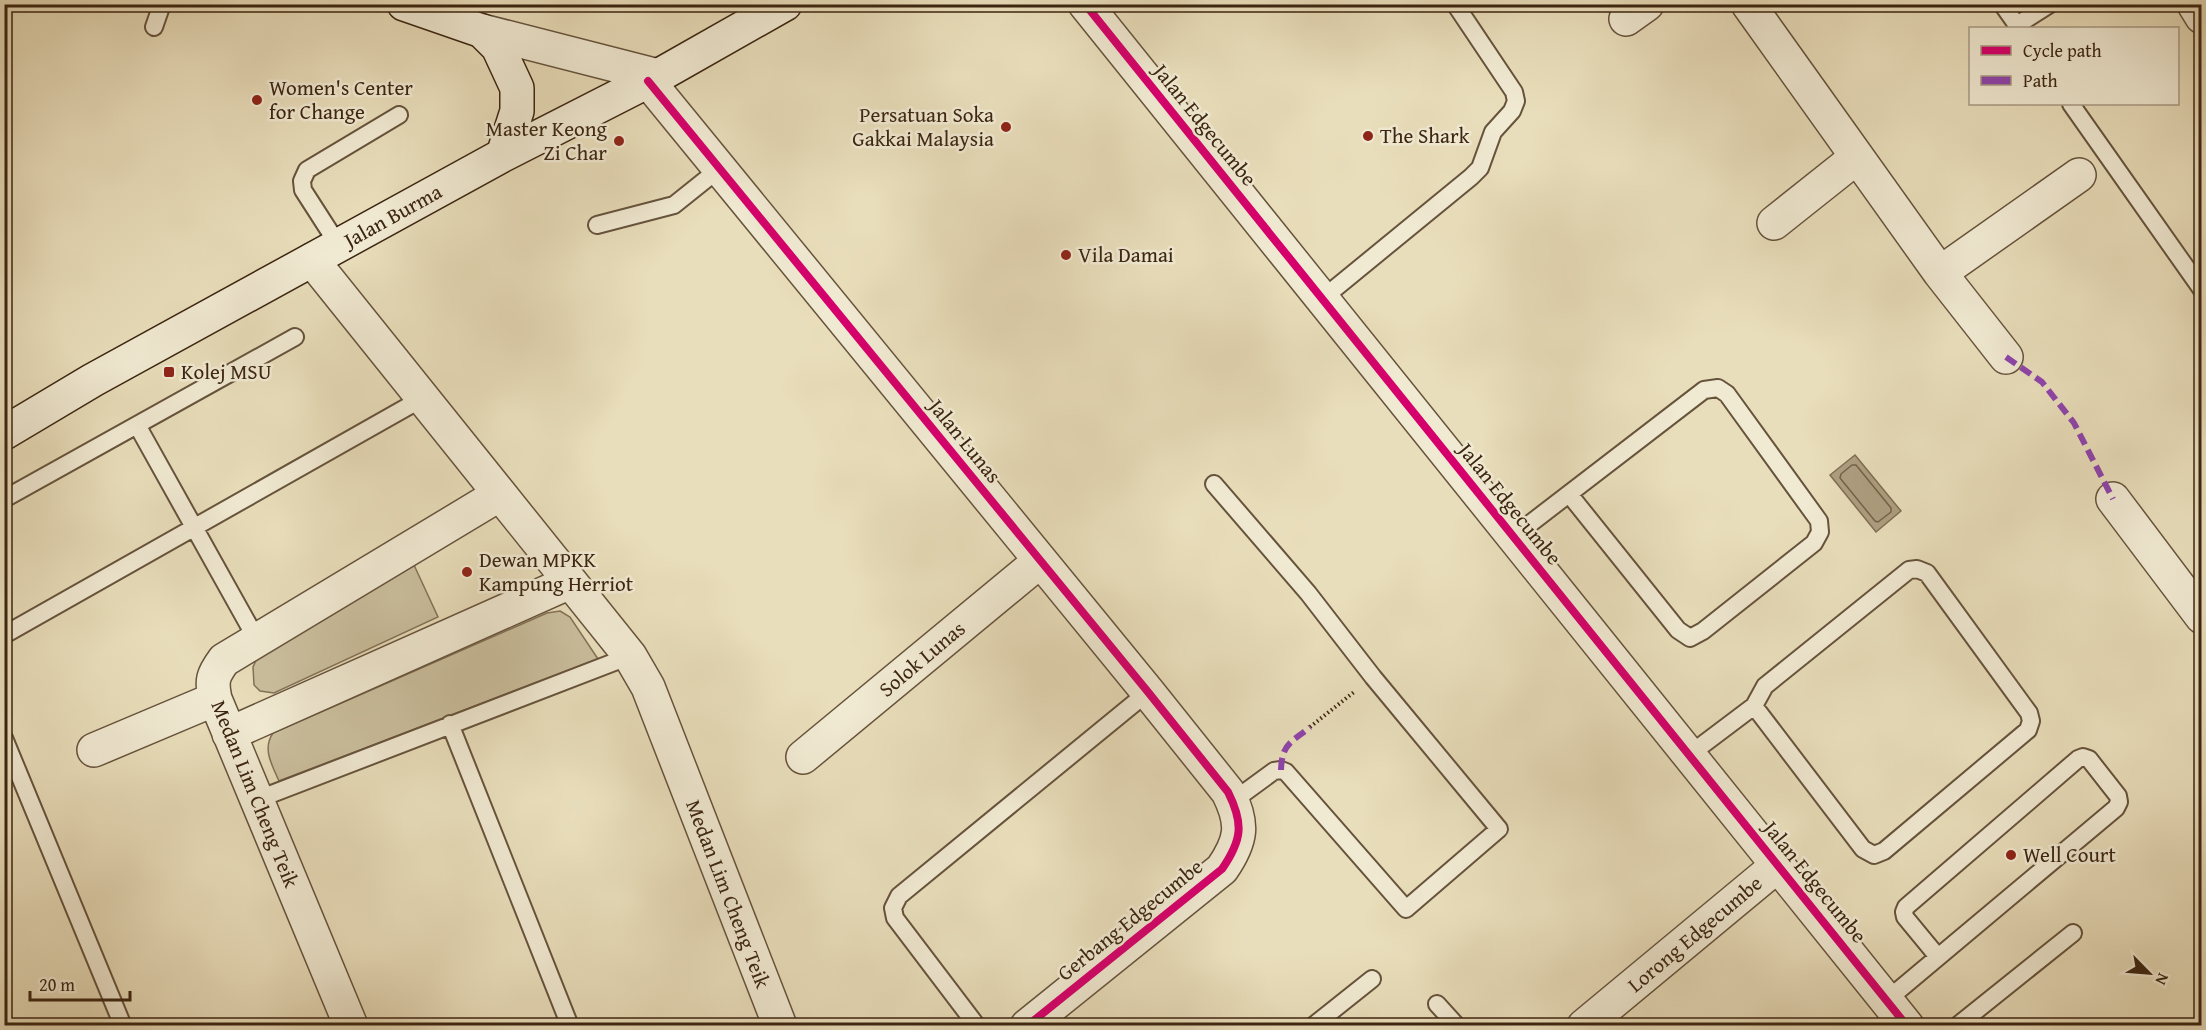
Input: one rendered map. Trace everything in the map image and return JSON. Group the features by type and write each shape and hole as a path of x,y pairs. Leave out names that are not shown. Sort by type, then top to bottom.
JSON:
{"street":[{"path":"404,4 482,32 653,79"},
{"name":"Jalan Burma","path":"4,434 93,380 503,155 653,79 785,4"},
{"name":"Jalan Edgecumbe","path":"1085,4 1907,1026"},
{"path":"1748,4 1940,273 2006,357"},
{"path":"2194,4 2202,17"},
{"path":"482,32 498,47 518,88 517,111 503,155"},
{"name":"Jalan Lunas","path":"653,79 719,170 1228,792 1237,816"},
{"path":"1774,223 1857,157"},
{"path":"1940,273 2079,175"},
{"name":"Medan Lim Cheng Teik","path":"326,253 423,398 630,656 648,687 780,1026"},
{"name":"Medan Lim Cheng Teik","path":"351,1026 215,699 212,687 214,673 224,660 500,494"},
{"path":"2113,499 2202,617"},
{"name":"Solok Lunas","path":"803,757 1040,561"},
{"path":"229,734 570,582"},
{"path":"94,750 215,699"},
{"name":"Gerbang Edgecumbe","path":"1027,1026 1222,869 1235,850 1237,816"},
{"name":"Lorong Edgecumbe","path":"1584,1026 1778,865"}],"lane":[{"path":"154,27 162,4"},
{"path":"1322,299 1471,177 1480,168 1493,132 1512,111 1516,101 1514,92 1455,4"},
{"path":"2002,4 2018,27 2050,4"},
{"path":"2072,105 2202,290"},
{"path":"326,253 303,190 304,175 307,170 399,115"},
{"path":"597,225 674,205 719,170"},
{"path":"4,499 295,337"},
{"path":"1514,536 1704,390 1718,388 1727,394 1819,521 1820,532 1814,543 1703,631 1690,638 1678,630 1569,494"},
{"path":"4,635 423,398"},
{"path":"137,425 257,640"},
{"path":"1214,484 1308,593 1373,677 1499,829 1406,909 1286,772 1274,771 1237,816"},
{"path":"1689,755 1754,706 1765,686 1909,570 1917,569 1927,573 2029,713 2031,721 2028,730 1884,851 1874,855 1863,849 1754,706"},
{"path":"256,800 630,656"},
{"path":"977,1026 895,918 893,908 899,896 1148,692"},
{"path":"450,724 570,1026"},
{"path":"4,738 123,1026"},
{"path":"1887,1000 2116,808 2119,802 2118,796 2089,759 2083,757 2078,759 1906,907 1905,917 1938,957"},
{"path":"1957,1026 2073,933"},
{"path":"1313,1026 1372,979"},
{"path":"1437,1004 1457,1026"}],"path":[{"path":"1310,727 1373,677"}],"shaded area":[{"path":"414,565 438,617 274,693 260,691 254,685 253,667 258,656"},
{"path":"560,611 570,617 598,659 279,781 268,751 273,733 547,613"}],"water":[{"path":"1855,455 1901,511 1876,532 1830,475"}],"marked path":[{"path":"2006,357 2042,382 2074,423 2113,499"},
{"path":"1281,770 1283,754 1289,744 1310,727"}],"cycle path":[{"path":"1085,4 1907,1026"},
{"path":"648,81 1148,692 1228,792 1233,803 1237,813 1237,840 1222,869 1027,1026"}],"place":[{"name":"Women's Center for Change","path":"257,100"},
{"name":"Persatuan Soka Gakkai Malaysia","path":"1006,127"},
{"name":"The Shark","path":"1368,136"},
{"name":"Master Keong Zi Char","path":"619,141"},
{"name":"Vila Damai","path":"1066,255"},
{"name":"Kolej MSU","path":"169,372"},
{"name":"Dewan MPKK Kampung Herriot","path":"467,572"},
{"name":"Well Court","path":"2011,855"}]}
